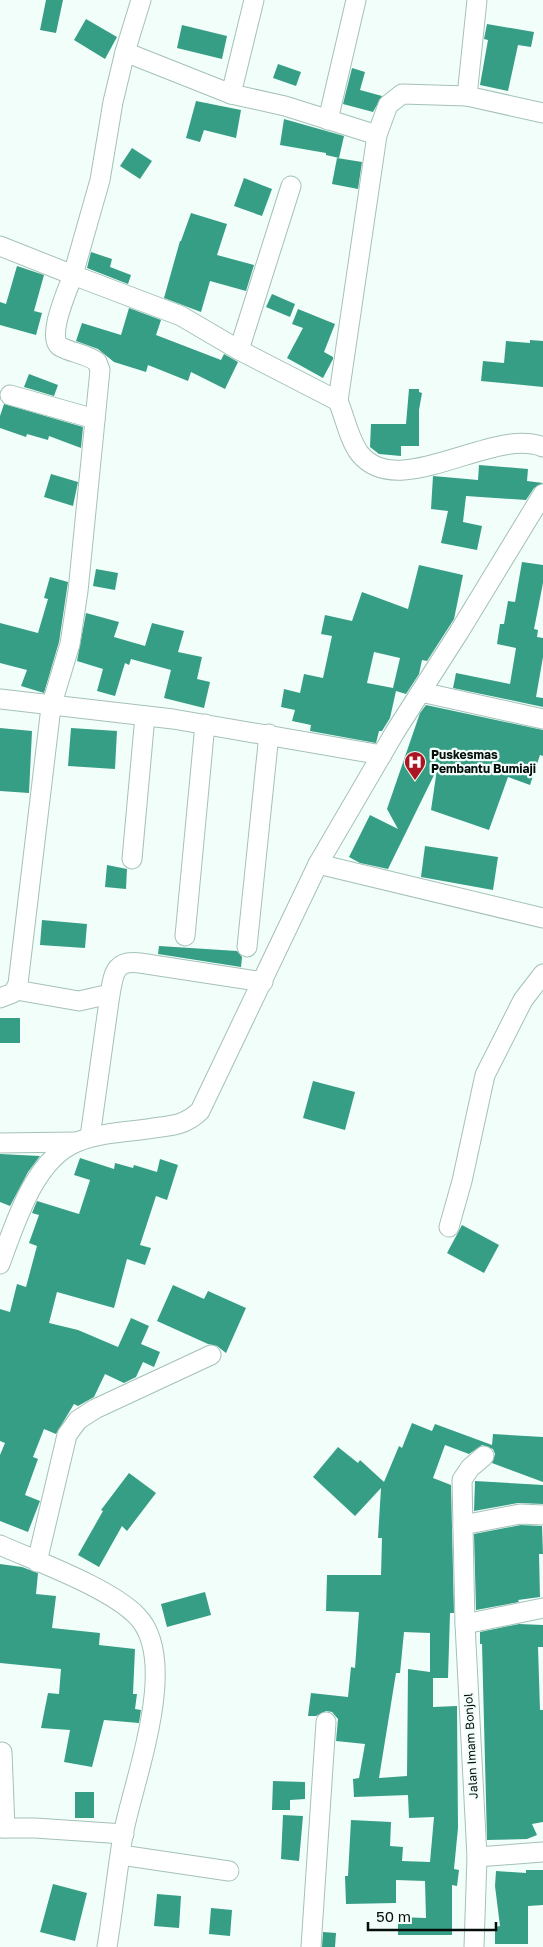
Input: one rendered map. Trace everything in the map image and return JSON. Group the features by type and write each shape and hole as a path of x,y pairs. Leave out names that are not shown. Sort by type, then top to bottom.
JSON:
{"street":[{"path":"110,994 79,1000 8,994 51,707 70,644 100,370 97,362 60,347 54,339 55,327 73,275 100,180 113,102 125,52 141,0"},
{"path":"231,94 254,0"},
{"path":"328,120 356,0"},
{"path":"466,96 477,0"},
{"path":"125,52 231,94 377,135"},
{"path":"543,113 466,96 407,93 397,96 388,105 377,135 338,401 354,443 361,455 372,462 392,470 442,463 508,444 523,442 543,447"},
{"path":"239,350 291,186"},
{"path":"0,246 173,312 239,350 338,401"},
{"path":"10,395 95,419"},
{"path":"0,1143 82,1140 186,1123 194,1116 206,1099 318,864 382,755 543,494"},
{"path":"421,692 543,719"},
{"path":"0,699 51,707 204,724 382,755"},
{"path":"132,859 145,716"},
{"path":"185,936 204,724"},
{"path":"248,947 269,734"},
{"path":"318,864 543,918"},
{"path":"0,1264 28,1195 52,1158 82,1140 115,973 125,961 263,982"},
{"path":"449,1227 462,1181 485,1074 523,1000 543,974"},
{"path":"37,1562 60,1458 72,1426 83,1416 95,1409 211,1355"},
{"name":"Jalan Imam Bonjol","path":"474,1947 477,1857 465,1624 462,1480 470,1468 484,1456"},
{"path":"463,1525 520,1514 543,1515"},
{"path":"0,1545 124,1605 145,1625 151,1639 155,1660 154,1700 142,1762 111,1833 121,1854 107,1947"},
{"path":"465,1624 543,1608"},
{"path":"311,1947 326,1722"},
{"path":"2,1752 2,1828 111,1833"},
{"path":"477,1857 543,1852"},
{"path":"121,1854 228,1871"}],"building":[{"path":"46,0 63,0 56,33 40,30"},
{"path":"86,19 117,37 105,59 74,40"},
{"path":"487,24 534,32 531,47 518,45 508,91 480,85 488,40 484,39"},
{"path":"182,25 227,36 222,59 177,48"},
{"path":"278,64 301,72 296,86 273,78"},
{"path":"352,68 365,72 360,90 382,96 373,112 343,104"},
{"path":"196,101 241,110 236,138 204,130 200,142 186,138"},
{"path":"284,119 344,136 339,158 326,155 326,153 280,145"},
{"path":"132,148 152,161 140,179 120,166"},
{"path":"337,158 362,162 358,189 332,184"},
{"path":"244,178 272,189 262,216 234,206"},
{"path":"191,213 227,224 217,255 254,265 246,291 210,281 201,312 164,298 180,241"},
{"path":"91,252 112,259 110,267 131,275 128,284 87,268"},
{"path":"17,266 44,275 34,311 42,313 36,335 0,325 0,302 6,304"},
{"path":"272,294 295,304 290,317 266,307"},
{"path":"129,308 161,320 156,335 221,360 224,354 238,362 225,389 191,372 188,381 148,365 146,372 114,362 98,349 76,341 82,323 121,335"},
{"path":"298,309 335,324 324,352 333,357 333,359 323,378 287,358 303,328 292,324"},
{"path":"530,340 543,341 543,387 481,381 483,361 504,363 506,341 530,343"},
{"path":"29,374 58,385 54,396 24,387"},
{"path":"409,389 419,389 419,392 422,393 419,410 419,446 401,446 401,456 379,454 370,447 371,424 406,424"},
{"path":"4,404 83,427 81,448 49,436 48,440 27,434 26,437 0,428 0,416"},
{"path":"479,465 528,469 527,481 543,483 534,488 526,500 466,496 463,522 482,526 477,550 441,543 448,511 431,509 433,476 478,480"},
{"path":"51,474 78,482 73,506 44,497"},
{"path":"522,562 543,565 543,583 534,629 538,630 537,637 543,638 543,657 536,697 543,698 543,707 453,688 456,673 510,684 516,648 497,644 500,624 504,624 508,601 515,602"},
{"path":"419,565 463,575 454,619 427,661 422,660 419,674 406,694 396,691 390,718 382,731 379,731 376,743 310,731 311,725 292,721 295,710 281,707 284,689 300,693 304,674 323,678 332,636 321,634 325,615 352,621 362,592 408,609","holes":["374,652 400,658 393,688 367,683"]},
{"path":"96,569 118,573 115,590 93,586"},
{"path":"50,577 68,582 59,642 44,693 21,686 27,670 0,663 0,623 38,633 48,599 44,598"},
{"path":"86,613 119,622 114,637 145,646 152,623 184,631 178,652 202,657 197,679 210,682 204,708 164,698 171,670 131,659 129,665 125,663 115,696 97,691 103,669 77,661"},
{"path":"426,705 543,730 543,756 540,755 530,785 508,777 489,830 431,810 437,769 388,869 360,863 349,857 370,815 398,829 387,809 420,713"},
{"path":"0,728 32,731 29,793 0,791"},
{"path":"71,728 117,731 115,769 68,766"},
{"path":"425,846 498,857 493,890 421,877"},
{"path":"107,865 127,869 126,889 105,887"},
{"path":"42,920 87,924 85,948 40,945"},
{"path":"159,946 237,951 242,957 241,967 158,954"},
{"path":"0,1018 20,1018 20,1043 0,1043"},
{"path":"313,1081 355,1092 345,1130 303,1118"},
{"path":"0,1154 40,1156 28,1172 10,1206 0,1202"},
{"path":"80,1158 114,1169 115,1163 133,1168 134,1165 157,1172 160,1159 178,1165 167,1200 156,1196 140,1245 151,1248 145,1265 127,1259 114,1308 57,1292 49,1323 78,1330 118,1347 131,1318 149,1326 141,1344 160,1352 154,1367 143,1362 136,1377 124,1383 105,1374 94,1397 78,1406 74,1404 56,1434 44,1429 33,1457 38,1459 25,1495 40,1501 28,1532 0,1521 0,1455 5,1443 0,1441 0,1309 10,1312 17,1284 26,1287 37,1246 29,1243 39,1215 32,1213 37,1201 79,1214 90,1180 74,1175"},
{"path":"462,1225 499,1245 484,1273 447,1253"},
{"path":"173,1285 204,1299 208,1291 246,1308 226,1353 217,1346 208,1344 157,1321"},
{"path":"412,1423 432,1431 435,1424 492,1445 493,1434 543,1437 543,1482 492,1463 495,1454 493,1449 482,1445 469,1454 445,1445 433,1478 451,1485 454,1613 450,1613 448,1678 433,1678 433,1707 457,1706 458,1828 454,1869 459,1870 457,1886 452,1885 452,1935 398,1935 398,1917 426,1918 425,1881 396,1880 396,1903 346,1904 345,1876 348,1876 351,1820 391,1822 390,1846 403,1847 402,1861 430,1862 434,1817 409,1818 408,1795 354,1797 353,1779 359,1778 365,1744 336,1741 338,1719 332,1712 326,1711 316,1716 308,1716 311,1693 348,1697 351,1667 355,1668 359,1612 326,1611 327,1575 381,1575 382,1538 378,1538 381,1488 355,1516 313,1477 338,1447 358,1463 360,1460 384,1482 399,1446 402,1448","holes":["404,1632 430,1633 430,1672 408,1669 407,1776 379,1778 396,1673 400,1673"]},
{"path":"129,1473 156,1493 127,1531 122,1526 99,1567 78,1555 103,1511 101,1510"},
{"path":"475,1481 543,1485 543,1504 518,1503 474,1511"},
{"path":"521,1525 542,1526 543,1554 539,1554 540,1597 476,1610 474,1534"},
{"path":"0,1564 22,1567 38,1573 36,1594 56,1596 52,1628 100,1633 99,1645 135,1649 133,1694 137,1694 135,1709 141,1710 139,1723 104,1720 92,1767 64,1762 70,1730 41,1728 48,1693 59,1694 61,1669 0,1663"},
{"path":"205,1592 211,1615 167,1627 161,1604"},
{"path":"519,1624 543,1625 543,1647 538,1647 540,1710 543,1710 543,1822 532,1824 537,1835 527,1839 487,1840 482,1644 480,1644 480,1632"},
{"path":"273,1781 305,1782 305,1799 290,1800 290,1810 272,1810"},
{"path":"75,1792 94,1792 94,1818 75,1818"},
{"path":"283,1815 303,1816 299,1861 281,1859"},
{"path":"526,1870 543,1870 543,1905 528,1906 528,1944 495,1944 495,1927 500,1926 495,1886 496,1871 526,1873"},
{"path":"53,1884 87,1893 75,1941 40,1932"},
{"path":"157,1894 181,1896 179,1928 154,1926"},
{"path":"211,1908 232,1910 230,1936 209,1934"},
{"path":"323,1932 336,1933 335,1947 322,1947"}],"place":[{"name":"Puskesmas Pembantu Bumiaji","path":"415,781"}]}
